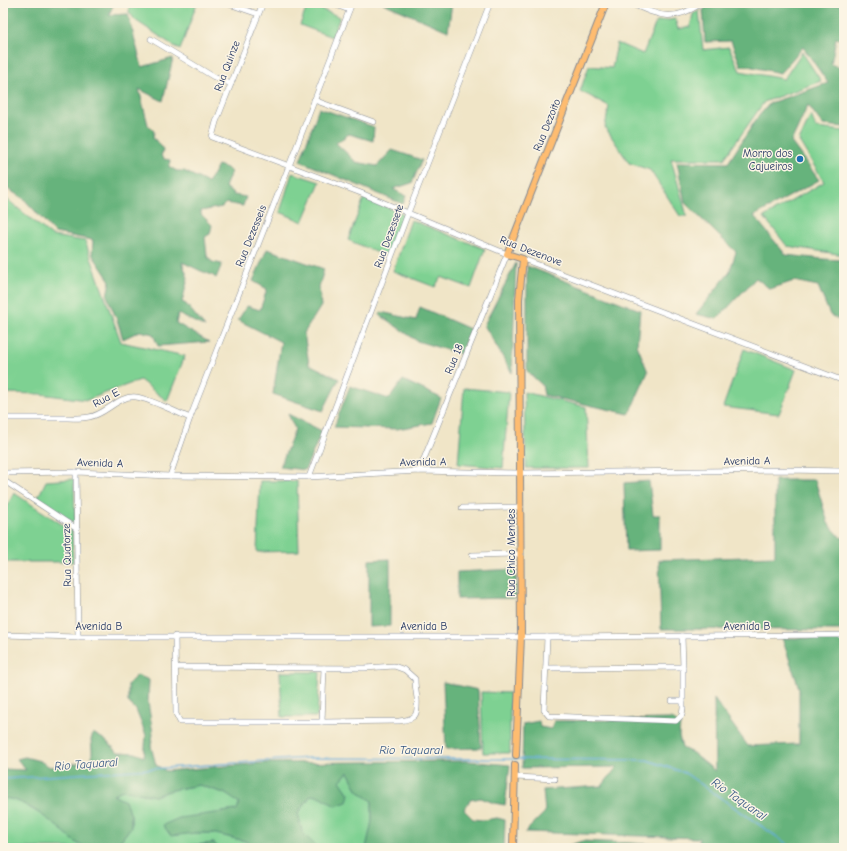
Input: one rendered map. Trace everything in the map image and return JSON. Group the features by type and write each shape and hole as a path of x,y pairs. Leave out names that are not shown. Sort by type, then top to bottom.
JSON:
{"main road":[{"name":"Rua Dezoito","path":"507,254 606,3"},
{"name":"Rua Dezenove","path":"507,254 523,259"},
{"name":"Rua Chico Mendes","path":"516,755 521,636 519,299 523,259"},
{"name":"Rua Chico Mendes","path":"513,848 515,765"}],"street":[{"path":"226,3 258,14"},
{"name":"Rua Quinze","path":"212,137 216,122 262,3"},
{"path":"331,3 349,10"},
{"name":"Rua Dezesseis","path":"170,476 190,418 352,3"},
{"name":"Rua Dezessete","path":"309,477 408,213 490,3"},
{"path":"630,3 666,16 686,13 702,3"},
{"path":"151,39 214,77 231,84"},
{"path":"314,100 374,122"},
{"name":"Rua Dezenove","path":"212,137 361,193 507,254"},
{"name":"Rua 18","path":"419,471 507,254"},
{"name":"Rua Dezenove","path":"523,259 844,381"},
{"name":"Rua E","path":"3,418 90,418 106,411 123,399 135,397 149,401 190,418"},
{"name":"Avenida A","path":"3,473 76,472 170,476 309,477 419,471 520,473 779,470 844,471"},
{"name":"Rua Quatorze","path":"76,472 78,636"},
{"path":"3,480 77,529"},
{"path":"462,508 521,507"},
{"path":"472,554 521,554"},
{"name":"Avenida B","path":"3,636 548,637 844,635"},
{"path":"175,636 176,714 180,722 322,722 406,720 415,716 418,710 415,679 405,670 394,666 365,668 176,667"},
{"path":"548,637 544,710 549,716 676,721 682,715 683,701 682,636"},
{"path":"546,668 683,667"},
{"path":"322,722 324,668"},
{"path":"672,702 683,701"},
{"name":"Rua Chico Mendes","path":"515,765 516,755"},
{"path":"515,777 555,779"}],"green space":[{"path":"3,3 114,3 109,15 128,14 142,67 173,58 163,101 139,89 148,125 154,131 153,138 161,145 163,151 161,156 164,159 170,160 169,167 177,171 184,171 208,183 218,165 227,168 231,172 225,187 234,195 246,197 243,206 226,203 222,207 201,211 201,214 212,225 210,234 205,237 207,256 212,262 222,264 216,278 182,262 188,278 182,302 186,304 205,327 178,314 176,323 209,342 158,346 153,334 140,331 123,339 107,296 110,281 92,254 93,240 55,233 24,199 3,186"},
{"path":"129,3 197,3 180,50 135,20 129,12"},
{"path":"383,3 452,3 448,31"},
{"path":"710,3 832,3 844,6 844,41 836,38 831,64 844,70 844,127 823,125 808,105 791,142 819,180 754,216 786,255 844,260 844,322 830,315 818,286 794,281 770,289 756,278 717,319 696,314 729,273 736,252 685,203 677,162 728,163 757,118 770,103 828,83 803,47 780,73 748,66 741,66 731,41 705,42 703,10"},
{"path":"308,4 340,17 332,37 300,25"},
{"path":"699,10 703,50 729,47 740,71 784,79 802,52 821,81 764,102 724,159 671,159 687,216 680,216 650,170 629,163 605,127 609,106 580,91 589,66 612,68 617,43 643,54 656,22 675,19 678,29 690,27 693,14"},
{"path":"319,108 374,127 373,141 349,134 336,143 356,162 377,166 392,150 422,160 412,183 393,189 406,196 403,204 300,161"},
{"path":"811,115 816,128 844,131 844,254 787,246 764,217 824,182 799,141"},
{"path":"292,173 320,182 303,222 280,212"},
{"path":"3,196 52,236 85,241 121,342 185,356 167,401 140,380 87,400 40,394 3,393"},
{"path":"364,198 404,214 388,257 348,240"},
{"path":"411,220 485,249 471,288 441,277 435,287 393,271"},
{"path":"267,249 324,269 319,287 321,306 304,333 309,364 339,379 323,411 273,394 281,342 238,320 247,306 260,310 267,289 253,281"},
{"path":"516,263 512,373 484,325"},
{"path":"527,266 640,310 637,345 648,372 629,414 544,395 542,385 527,371"},
{"path":"420,307 470,329 460,354 417,341 380,315 381,312 416,320"},
{"path":"744,349 796,370 779,414 723,407"},
{"path":"403,380 441,398 432,423 397,429 334,427 350,386 389,399"},
{"path":"464,388 509,392 503,468 458,464"},
{"path":"524,392 586,407 589,468 526,468"},
{"path":"288,414 322,431 305,470 280,467 295,429"},
{"path":"74,479 75,524 37,499 46,481"},
{"path":"775,480 815,480 828,523 841,538 844,537 844,630 661,629 659,560 775,556"},
{"path":"260,481 297,481 299,551 257,552"},
{"path":"649,481 653,515 660,515 660,550 626,551 624,483"},
{"path":"14,493 72,531 73,562 3,562 3,513"},
{"path":"390,559 390,626 369,627 369,560"},
{"path":"516,569 516,598 457,599 457,572"},
{"path":"782,638 844,638 844,848 561,848 582,841 698,846 699,838 525,832 545,812 543,790 602,786 617,767 522,768 523,724 539,721 540,727 551,729 554,721 672,719 680,724 679,736 682,748 693,753 715,771 714,699 748,746 799,744 799,688"},
{"path":"280,672 320,672 317,717 282,717"},
{"path":"137,675 149,680 148,702 153,734 151,746 156,765 166,771 264,763 467,761 510,765 505,805 481,798 470,800 464,810 473,819 483,820 497,818 505,820 504,848 366,848 372,821 372,801 358,791 348,772 340,781 349,794 347,802 335,806 322,797 311,795 298,813 302,832 318,848 256,848 245,841 212,833 195,833 171,836 163,825 179,818 237,810 239,803 224,793 199,785 172,790 155,796 122,790 113,795 125,801 131,815 131,827 115,848 82,846 76,843 35,810 17,801 3,799 3,769 26,770 17,759 25,757 40,761 50,767 92,761 91,740 93,733 105,740 118,752 135,753 144,757 146,735 136,710 128,702 128,684"},
{"path":"443,682 478,690 481,748 446,749"},
{"path":"481,692 510,693 510,753 483,753"},
{"path":"348,772 358,791 372,801 372,821 367,848 318,848 302,832 298,814 311,795 322,797 335,806 349,794 340,781"},
{"path":"199,785 224,793 240,803 237,810 221,812 195,833 212,833 245,841 256,848 218,848 214,843 168,848 134,846 133,848 115,848 131,827 131,815 125,801 113,795 122,790 155,796 172,790"},
{"path":"7,798 20,802 47,818 79,844 88,847 103,848 3,848 3,799"},
{"path":"214,843 218,848 168,848"}],"waterway":[{"name":"Rio Taquaral","path":"3,779 309,758 647,760 685,773 793,848"}],"place":[{"name":"Morro dos Cajueiros","path":"800,159"}]}
